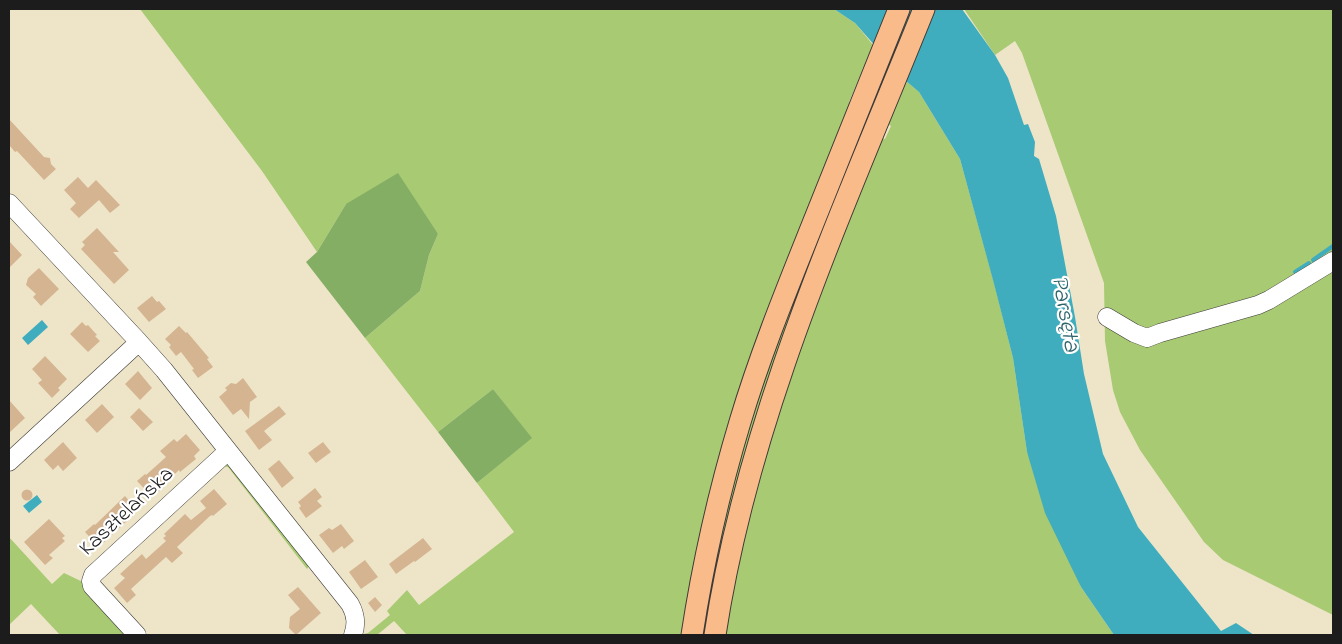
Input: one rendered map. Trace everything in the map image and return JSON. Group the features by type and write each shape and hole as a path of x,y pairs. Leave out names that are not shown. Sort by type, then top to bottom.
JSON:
{"main road":[{"path":"692,635 714,519 740,421 784,296 899,9"},
{"path":"715,635 733,540 753,459 766,419 800,320 924,9"}],"street":[{"path":"9,202 164,370 350,604 355,616 353,635"},
{"path":"1107,317 1134,333 1147,338 1264,303 1333,261"},
{"path":"9,462 139,342"},
{"name":"Kasztelańska","path":"137,635 92,586 93,575 228,451"}],"green space":[{"path":"140,9 834,9 855,23 873,45 849,102 854,104 786,268 685,635 407,635 394,621 377,635 359,635 368,633 390,615 387,611 407,590 419,605 514,532 477,483 531,438 493,389 438,432 365,338 420,291 429,255 438,234 346,204 317,252 262,171"},
{"path":"964,9 1333,9 1333,615 1223,560 1204,542 1140,450 1120,412 1113,390 1105,341 1104,283 1022,53 1015,41 995,55"},
{"path":"906,81 919,92 960,159 1013,358 1027,452 1081,587 1114,635 723,635 741,535 787,376 878,137 885,139 891,126 888,124"},
{"path":"870,105 873,108 708,635 699,635 719,530 764,369"},
{"path":"398,173 438,234 429,255 420,291 365,338 306,262 317,252 346,204"},
{"path":"493,389 532,438 477,483 438,432"},
{"path":"228,463 311,563 307,569 228,467 220,466"},
{"path":"9,537 52,584 64,573 85,583 127,635 60,635 31,604 9,625"}],"water":[{"name":"Parsęta","path":"834,9 962,9 995,55 1008,78 1024,125 1028,124 1035,142 1034,156 1039,159 1056,216 1084,374 1103,454 1138,527 1221,631 1236,623 1254,635 1114,635 1081,587 1045,513 1027,452 1013,358 960,159 919,92 906,81 855,23"},
{"path":"42,320 48,327 28,345 22,338"},
{"path":"37,495 42,502 29,513 23,506"}],"building":[{"path":"9,119 44,157 50,158 51,164 56,169 44,180 9,145"},
{"path":"78,177 88,188 96,180 120,205 110,213 99,200 79,218 70,209 76,203 64,190"},
{"path":"97,228 119,252 113,252 129,270 114,284 81,249 85,245 82,242"},
{"path":"9,241 22,255 9,268"},
{"path":"39,268 59,289 41,306 33,297 36,294 26,285 28,278"},
{"path":"152,296 166,309 149,322 137,308"},
{"path":"82,322 86,326 88,325 100,341 88,352 70,334"},
{"path":"179,326 187,332 209,358 207,359 213,367 198,378 192,370 194,369 181,352 176,356 169,347 171,345 165,339"},
{"path":"45,356 67,379 52,398 38,383 42,380 32,369"},
{"path":"138,371 152,388 140,400 125,384"},
{"path":"243,378 257,397 250,402 249,419 241,409 233,415 219,397 227,390 225,388 231,383 236,384"},
{"path":"9,400 25,418 9,433"},
{"path":"102,404 114,417 97,433 85,420"},
{"path":"279,406 286,414 264,431 272,440 259,450 245,431"},
{"path":"139,408 153,422 143,431 130,417"},
{"path":"186,434 200,450 194,456 196,459 180,472 179,470 152,497 137,481 166,457 160,451 174,439 177,442"},
{"path":"63,442 77,458 63,471 58,465 53,470 44,460"},
{"path":"323,442 331,452 316,463 308,453"},
{"path":"279,460 294,478 282,488 268,469"},
{"path":"315,488 322,497 317,501 322,506 306,518 299,508 301,506 298,502"},
{"path":"214,489 227,504 213,516 210,516 177,547 183,553 172,563 166,557 131,589 136,595 127,603 114,588 125,578 120,574 142,554 146,559 166,541 163,538 166,536 164,534 185,514 191,520 206,508 200,501"},
{"path":"25,490 29,490 32,495 31,499 25,500 22,497 22,493"},
{"path":"125,496 137,510 99,547 85,532"},
{"path":"49,519 65,536 62,538 65,541 49,555 53,558 45,565 24,542"},
{"path":"341,524 354,541 344,549 342,546 333,553 319,535 329,528 332,530"},
{"path":"423,538 432,549 396,574 389,564"},
{"path":"365,560 378,577 361,589 349,572"},
{"path":"298,587 321,613 296,635 289,628 290,617 300,609 288,595"},
{"path":"375,597 382,605 375,612 368,603"}],"waterway":[{"path":"1313,260 1333,246"},
{"path":"1295,272 1309,263"}]}
